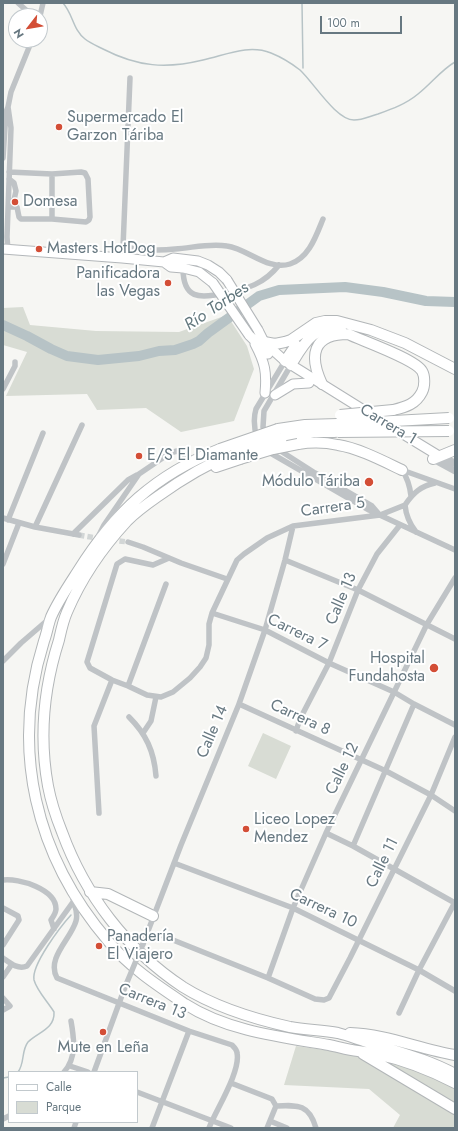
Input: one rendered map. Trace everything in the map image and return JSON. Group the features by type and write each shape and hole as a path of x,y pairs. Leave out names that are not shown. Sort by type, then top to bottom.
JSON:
{"highway":[{"path":"264,342 275,344 285,342 291,340 316,323 325,321 337,322 371,330 405,343 455,369"},
{"path":"287,365 307,329"},
{"path":"238,455 280,434 313,432 408,407 419,398 424,388 424,376 422,370 405,358 348,334 330,329 322,330 312,335 287,365"},
{"path":"322,384 316,372 314,357 322,340 328,336 348,334"},
{"path":"452,418 305,425 280,434 220,449 197,464 145,491 122,513 89,553 52,616 38,660 30,708 29,742 36,804 41,822 72,896 122,956 145,975 187,1005 209,1016 240,1027 287,1039 376,1054 411,1064 455,1083"},
{"path":"339,424 452,431"},
{"path":"402,470 363,453 339,445 313,442 238,455 197,464 128,520 107,545 79,587 66,614 52,663 44,710 44,750 48,788 69,851 78,870 90,892 117,928 132,945 162,972 185,988 220,1006 250,1016 291,1027 337,1033 362,1033 389,1038 420,1048 454,1054"},
{"path":"436,457 455,450"},
{"path":"90,892 108,894 153,916"},
{"path":"337,1033 417,1056 455,1074"},
{"path":"358,1051 455,1109"}],"main road":[{"path":"6,250 164,262 173,258 198,261 208,265 219,272 227,280 264,342 287,365"},
{"path":"164,262 171,267 199,272 213,283 251,338 261,356 270,394 293,384 310,383"},
{"path":"251,338 310,383 436,457"},
{"name":"Carrera 1","path":"287,365 322,384 436,457"}],"street":[{"path":"3,158 4,115 8,107 11,92 29,48"},
{"path":"122,258 124,247 130,78"},
{"path":"6,250 11,128 8,107"},
{"path":"9,172 52,174 81,172 87,176 88,179 90,217 86,222 52,219 21,219 19,217 17,207 9,205"},
{"path":"52,174 52,219"},
{"path":"124,247 153,250 203,246 228,246 248,253 265,262 288,265 297,261 305,254 313,243 323,219"},
{"path":"183,268 184,283 186,288 197,296 205,297 245,289 267,278 279,265"},
{"path":"3,389 15,366 15,362"},
{"path":"287,365 270,394 256,410 254,417 258,441 264,448 369,510 380,514 405,505 411,496 418,490 426,485 436,483"},
{"path":"287,365 270,394 264,411 263,427 269,439 276,448 315,473 372,506 380,514"},
{"path":"35,527 82,425"},
{"path":"43,433 6,519 35,527 76,535 128,480 170,453 177,451 197,464"},
{"name":"Carrera 1","path":"436,457 455,464"},
{"name":"Carrera 1","path":"436,457 455,471"},
{"path":"402,470 455,489"},
{"path":"402,470 408,482 411,496"},
{"path":"89,553 104,525 139,474"},
{"path":"405,505 406,515 416,532"},
{"name":"Carrera 5","path":"156,697 161,697 173,692 190,678 200,667 206,658 209,645 209,624 212,613 227,578 237,560 267,538 293,526 380,514 400,525 455,550"},
{"path":"3,564 19,523"},
{"name":"Calle 13","path":"296,731 300,719 330,663 358,590 377,554 400,525"},
{"name":"Calle 14","path":"94,1071 125,987 239,704 265,630 293,526"},
{"path":"128,542 227,578"},
{"path":"143,733 151,721 156,697 143,694 112,680 90,668 87,662 117,564 125,559 153,565 169,558"},
{"path":"285,560 358,590 455,639"},
{"name":"Calle 12","path":"268,978 293,908 326,833 427,624 455,578"},
{"path":"128,686 166,584"},
{"name":"Carrera 7","path":"212,613 265,630 330,663 394,692 455,725"},
{"path":"3,661 21,642 52,616"},
{"path":"99,813 94,726 112,680"},
{"name":"Carrera 8","path":"239,704 386,771 431,795 455,811"},
{"path":"353,846 414,704"},
{"path":"129,717 143,733 155,763 156,776"},
{"name":"Calle 11","path":"268,978 315,999 324,1000 329,998 431,795 455,737"},
{"path":"326,833 353,846 455,902 399,1013"},
{"name":"Carrera 10","path":"174,863 293,908 420,970 455,991"},
{"path":"3,880 9,879 32,884 51,898 55,903 56,910 51,920 54,929"},
{"path":"3,958 21,968 27,966 54,929 72,896"},
{"name":"Carrera 13","path":"72,896 78,913 76,922 61,948 53,966 53,971 57,978 189,1031 232,1045 237,1051 238,1058 231,1083"},
{"path":"3,908 18,916 19,920 3,945"},
{"path":"163,936 268,978"},
{"path":"3,977 12,964"},
{"path":"3,998 10,1006 3,1010"},
{"path":"65,1071 70,1066 73,1050 74,1036 71,1021"},
{"path":"152,1128 189,1031"},
{"path":"70,1066 85,1071"},
{"path":"209,1128 231,1083 272,1099 276,1106"},
{"path":"138,1092 230,1128"},
{"path":"276,1106 296,1105 303,1108 314,1121 316,1128"},
{"path":"267,1128 276,1106"},
{"path":"270,1121 288,1128"}],"green space":[{"path":"23,307 30,325 96,331 179,332 227,315 247,346 254,369 234,421 181,432 146,408 97,410 87,394 6,396 27,352 3,345 3,308"},
{"path":"263,733 291,746 276,779 248,766"},
{"path":"296,1046 346,1053 403,1065 455,1087 455,1128 393,1128 400,1115 369,1089 284,1085"}],"waterway":[{"path":"63,3 69,12 75,27 85,39 116,55 140,63 152,65 177,65 245,50 271,53 286,60 300,70 333,108 340,114 354,120 363,119 378,114 409,101 455,62"},
{"path":"302,3 303,68"},
{"name":"Río Torbes","path":"3,325 67,356 98,360 139,356 159,351 175,350 193,344 259,296 279,290 345,287 383,292 426,301 455,302"},
{"path":"18,1071 22,1065 24,1049 28,1042 45,1030 54,1018 54,1012 35,984 34,973 48,946 71,915"},
{"path":"3,1078 8,1077"}],"tunnel":[{"path":"79,535 102,539"},
{"path":"111,540 128,542"}],"place":[{"name":"Supermercado El Garzon Táriba","path":"59,127"},
{"name":"Domesa","path":"15,202"},
{"name":"Masters HotDog","path":"39,249"},
{"name":"Panificadora las Vegas","path":"168,283"},
{"name":"E/S El Diamante","path":"139,456"},
{"name":"Módulo Táriba","path":"369,482"},
{"name":"Hospital Fundahosta","path":"434,668"},
{"name":"Liceo Lopez Mendez","path":"246,829"},
{"name":"Panadería El Viajero","path":"99,946"},
{"name":"Mute en Leña","path":"103,1032"}]}
